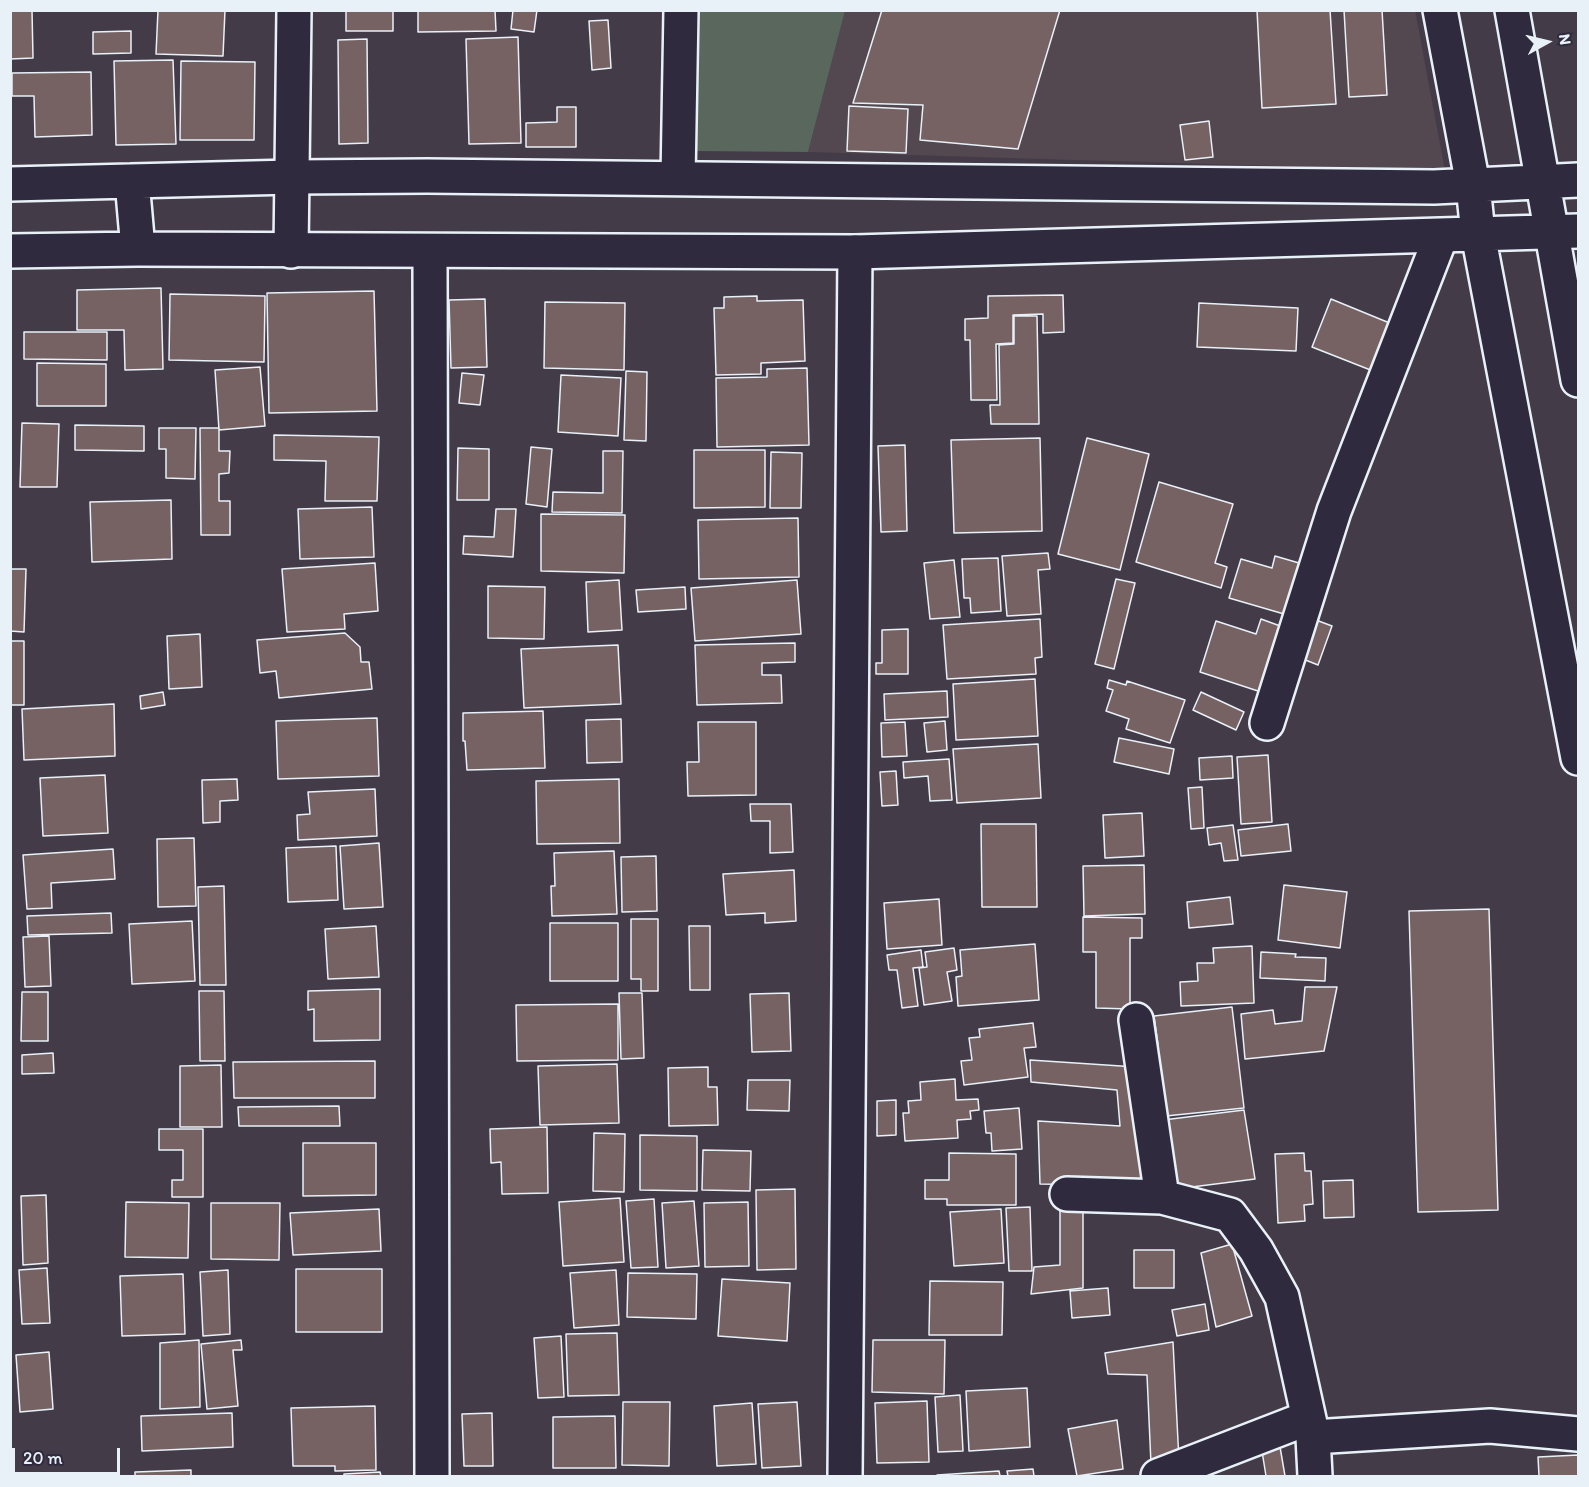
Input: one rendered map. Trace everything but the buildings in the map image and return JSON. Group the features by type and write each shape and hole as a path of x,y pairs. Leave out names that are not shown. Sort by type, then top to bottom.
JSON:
{"street":[{"path":"291,251 294,10"},
{"path":"678,178 681,10"},
{"path":"1440,10 1473,185 1478,234 1578,758"},
{"path":"1512,10 1544,182 1565,231 1578,380"},
{"path":"10,184 292,177 678,178 1434,187 1578,180"},
{"path":"132,181 138,249"},
{"path":"10,250 855,252 1565,231"},
{"path":"1267,723 1334,512 1441,236"},
{"path":"430,251 432,1476"},
{"path":"845,1476 855,252"},
{"path":"1136,1020 1162,1197"},
{"path":"1067,1194 1162,1197 1230,1215 1256,1250 1282,1297 1311,1428 1315,1476"},
{"path":"1158,1476 1311,1428 1490,1426 1578,1434"}],"shaded area":[{"path":"1415,10 1445,171 808,152 845,11"}],"green space":[{"path":"697,11 845,11 808,152 695,151"}]}
